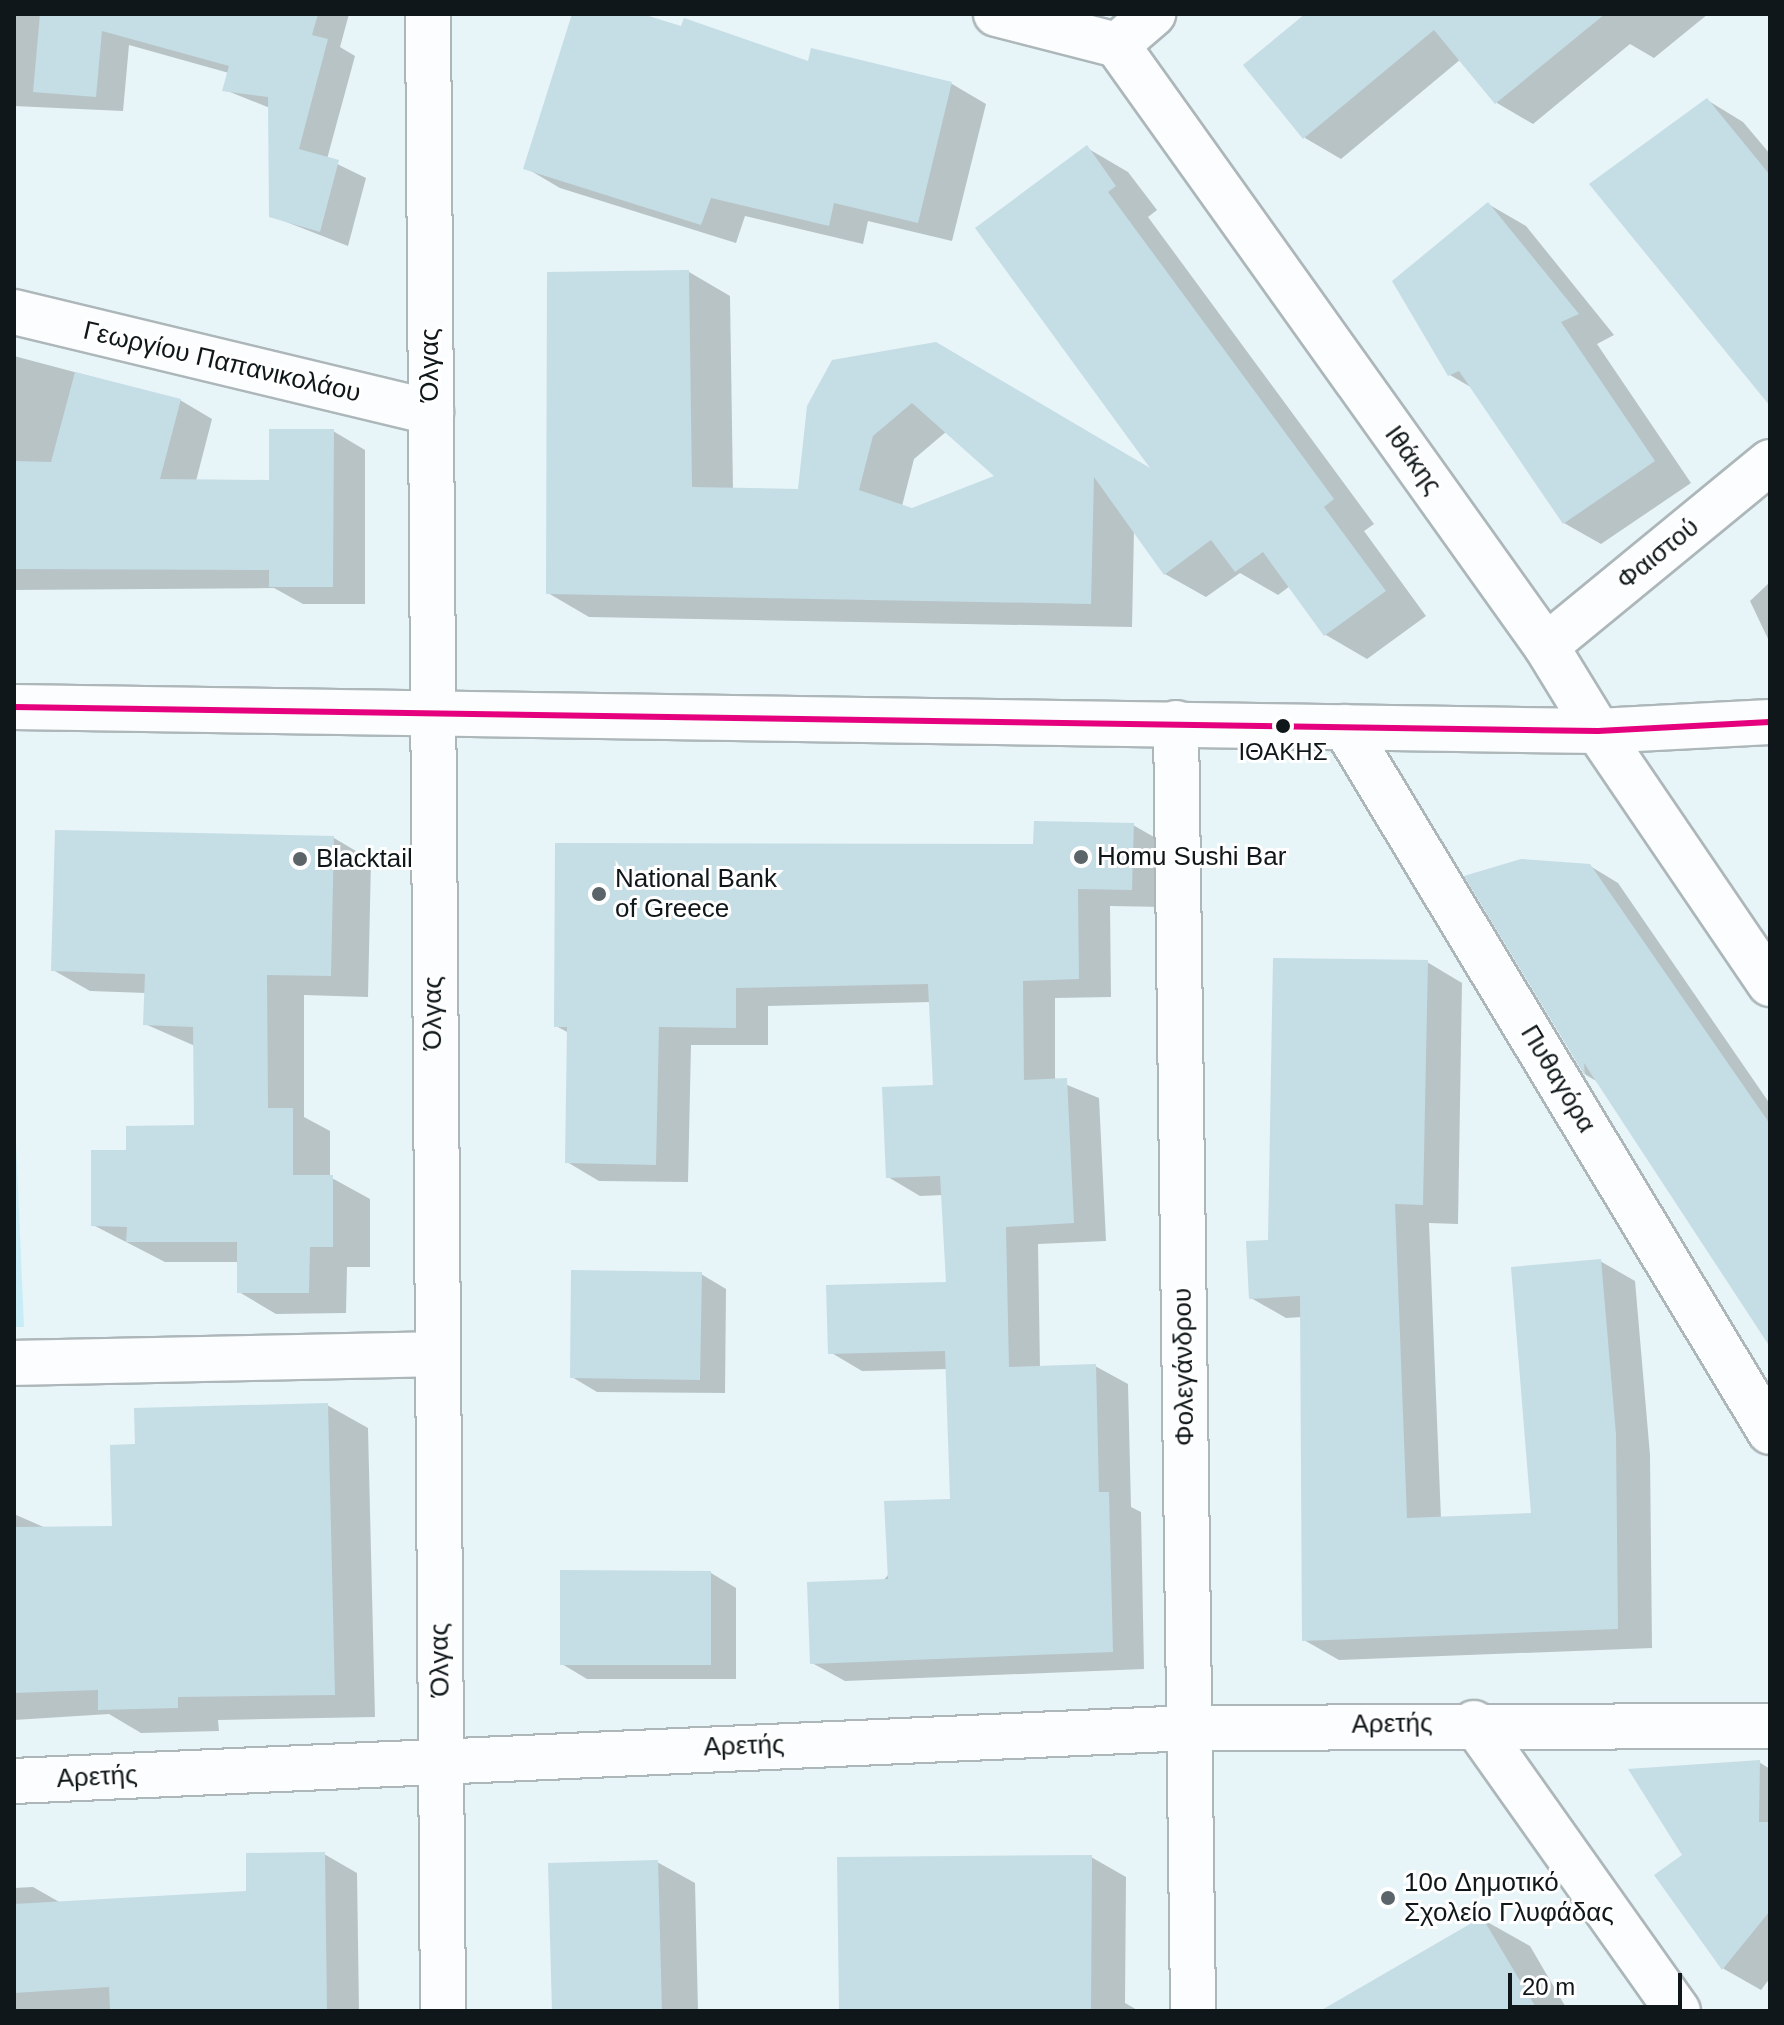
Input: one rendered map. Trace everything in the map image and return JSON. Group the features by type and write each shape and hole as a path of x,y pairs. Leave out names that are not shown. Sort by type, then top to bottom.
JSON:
{"street":[{"name":"Όλγας","path":"428,14 434,1354 443,1759 443,2011"},
{"path":"996,14 1117,45 1153,14"},
{"name":"Ιθάκης","path":"1117,45 1546,646 1598,731 1770,984"},
{"name":"Γεωργίου Παπανικολάου","path":"14,312 431,412"},
{"name":"Φαιστού","path":"1546,646 1770,462"},
{"path":"14,707 1598,731 1770,722"},
{"name":"Φολεγάνδρου","path":"1176,723 1193,2011"},
{"name":"Πυθαγόρα","path":"1345,727 1770,1432"},
{"path":"14,1363 434,1354"},
{"path":"1474,1723 1678,2011"},
{"name":"Αρετής","path":"14,1781 443,1759 1189,1728 1474,1723 1770,1726"}],"shaded area":[{"path":"14,1097 24,1327 14,1327"}],"building":[{"path":"40,14 318,14 312,35 328,39 299,149 339,160 320,232 269,217 268,97 222,91 229,66 102,31 96,97 33,92"},
{"path":"572,14 642,14 681,26 684,18 808,61 811,48 952,82 918,223 834,203 829,226 711,198 701,225 523,169"},
{"path":"1305,14 1605,14 1495,104 1434,30 1303,139 1243,65"},
{"path":"1707,98 1770,175 1770,406 1589,184"},
{"path":"1087,145 1116,186 1108,192 1334,499 1324,507 1386,591 1324,636 1263,552 1235,572 1211,540 1164,575 1094,477 1091,604 546,594 547,272 689,270 692,487 798,489 807,406 832,360 936,342 1150,468 975,228","holes":["912,403 994,476 912,508 859,490 873,436"]},
{"path":"1488,202 1579,314 1561,322 1655,461 1563,524 1459,371 1448,376 1392,281"},
{"path":"75,372 181,399 160,479 269,480 269,429 334,429 333,587 269,587 269,570 14,569 14,461 51,462"},
{"path":"1034,821 1134,823 1132,890 1078,889 1079,979 1023,981 1024,1080 1067,1078 1074,1223 1006,1227 1009,1367 1096,1364 1099,1492 1109,1492 1113,1652 810,1664 807,1582 888,1579 884,1501 950,1499 945,1351 828,1354 826,1285 946,1282 940,1176 886,1178 882,1087 933,1085 928,984 736,988 736,1028 659,1027 656,1165 565,1163 567,1027 554,1027 555,843 1033,844"},
{"path":"55,830 334,836 331,976 267,975 268,1108 293,1108 293,1175 333,1175 333,1247 310,1247 309,1293 237,1293 237,1242 126,1242 127,1227 91,1226 91,1150 126,1150 126,1126 194,1125 193,1027 143,1025 145,974 51,971"},
{"path":"1521,859 1590,864 1770,1124 1770,1347 1584,1063 1585,1076 1464,876"},
{"path":"1273,958 1428,960 1423,1205 1395,1204 1407,1518 1531,1513 1511,1267 1601,1259 1616,1434 1618,1629 1302,1641 1300,1296 1249,1299 1246,1241 1268,1240"},
{"path":"571,1270 702,1272 700,1380 570,1378"},
{"path":"328,1403 335,1695 178,1697 178,1708 98,1710 98,1690 14,1693 14,1527 112,1526 110,1445 135,1444 134,1408"},
{"path":"560,1570 711,1571 711,1665 560,1665"},
{"path":"1760,1760 1759,1822 1770,1822 1770,1911 1722,1970 1654,1875 1682,1855 1628,1769"},
{"path":"325,1852 327,2011 110,2011 109,1987 14,1993 14,1904 246,1891 246,1853"},
{"path":"1092,1855 1091,2011 839,2011 837,1857"},
{"path":"658,1860 662,2011 552,2011 548,1863"},
{"path":"1482,1917 1538,2011 1320,2011"}],"transit line":[{"path":"14,707 1598,731 1770,722"}],"place":[{"name":"ΙΘΑΚΗΣ","path":"1283,726"},
{"name":"Homu Sushi Bar","path":"1081,857"},
{"name":"Blacktail","path":"300,859"},
{"name":"National Bank of Greece","path":"599,894"},
{"name":"10o Δημοτικό Σχολείο Γλυφάδας","path":"1388,1898"}]}
